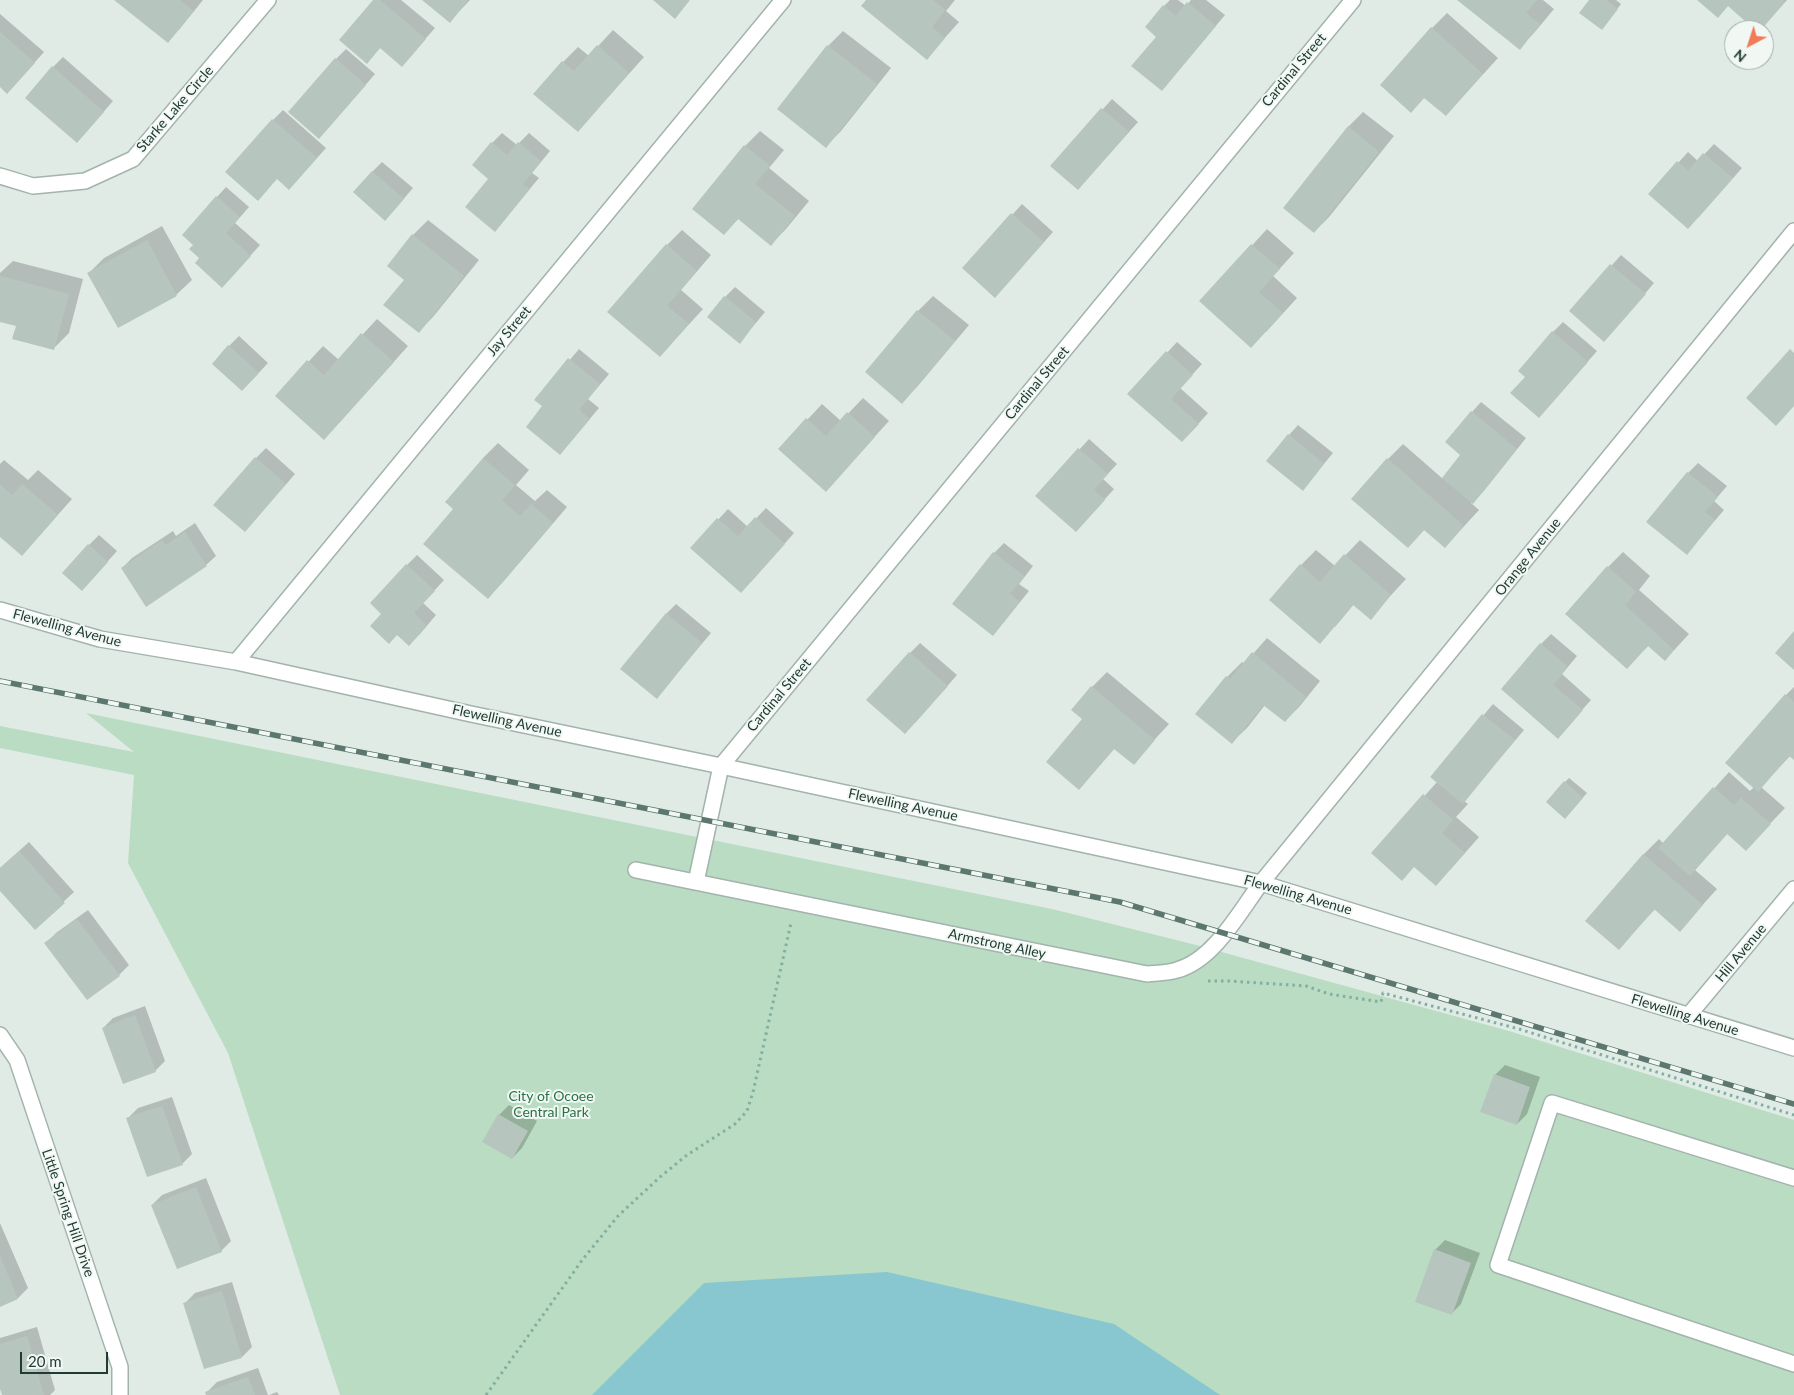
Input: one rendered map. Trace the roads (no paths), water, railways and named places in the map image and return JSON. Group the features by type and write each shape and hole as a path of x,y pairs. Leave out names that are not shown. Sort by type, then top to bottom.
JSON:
{"street":[{"name":"Starke Lake Circle","path":"0,176 33,186 85,181 133,159 268,0"},
{"name":"Jay Street","path":"236,662 783,0"},
{"name":"Cardinal Street","path":"721,766 1353,0"},
{"name":"Orange Avenue","path":"1262,882 1794,231"},
{"name":"Flewelling Avenue","path":"0,610 100,639 236,662 471,714 1262,882 1794,1048"},
{"path":"696,882 721,766"},
{"name":"Armstrong Alley","path":"636,870 1147,974 1179,970 1205,956 1225,933 1262,882"},
{"name":"Hill Avenue","path":"1688,1016 1794,889"},
{"name":"Little Spring Hill Drive","path":"0,1035 17,1060 120,1367 120,1395"},
{"path":"1794,1178 1552,1103 1498,1265 1794,1364"}],"water":[{"path":"887,1272 1114,1324 1220,1395 592,1395 704,1283"}],"railway":[{"path":"0,681 1120,902 1794,1104"}],"park label":[{"name":"City of Ocoee Central Park","path":"551,1104"}]}
